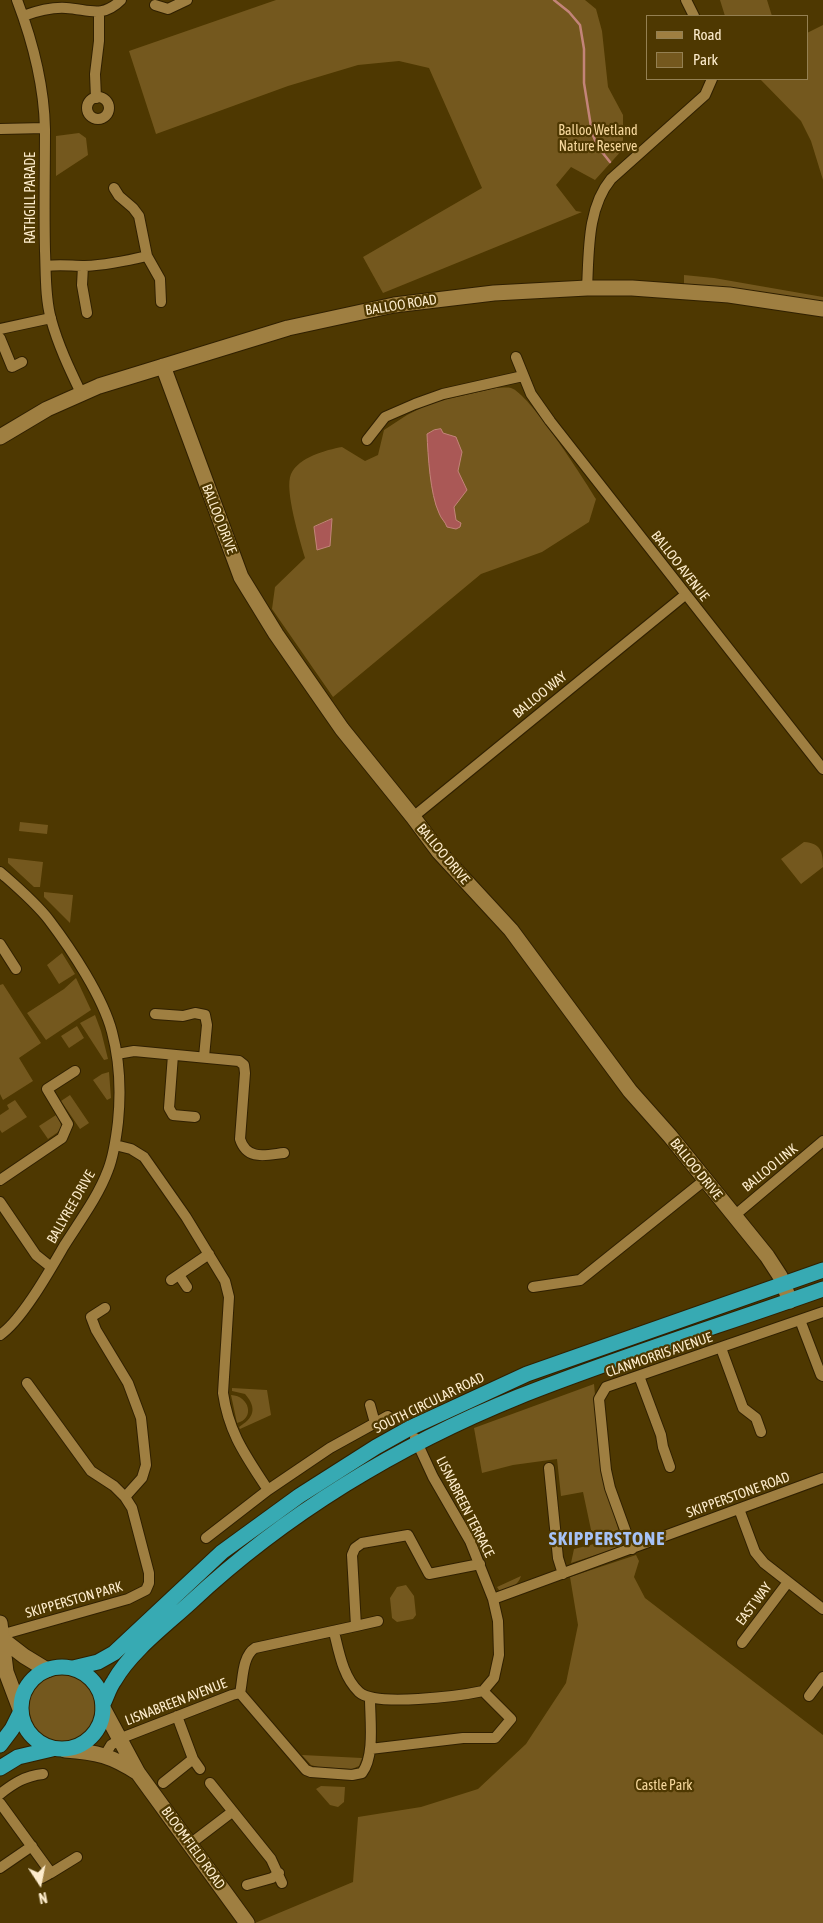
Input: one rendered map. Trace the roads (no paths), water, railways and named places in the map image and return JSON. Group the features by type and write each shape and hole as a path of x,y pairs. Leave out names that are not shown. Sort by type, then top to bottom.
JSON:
{"highway":[{"name":"SOUTH CIRCULAR ROAD","path":"103,1706 114,1681 128,1660 213,1581 269,1536 334,1492 418,1443 517,1397 630,1356 787,1293 823,1270"},
{"path":"787,1293 823,1281"},
{"name":"SOUTH CIRCULAR ROAD","path":"73,1668 98,1662 114,1653 222,1552 299,1496 376,1447 410,1428 527,1374 787,1293 823,1289"},
{"path":"0,1744 12,1729 20,1711 22,1697 27,1685 36,1676 47,1670 64,1667 73,1668 84,1673 93,1681 100,1692 103,1706 99,1726 88,1740 77,1747 18,1757 0,1768"},
{"path":"20,1711 23,1723 34,1739 43,1745 59,1749"}],"street":[{"name":"RATHGILL PARADE","path":"17,0 39,72 45,128 46,266 51,318 72,375 81,393"},
{"path":"23,16 45,9 64,8 99,13 113,8 121,0"},
{"path":"154,5 168,9 187,0"},
{"path":"686,0 694,15"},
{"path":"96,98 95,74 99,41 99,13"},
{"path":"587,288 591,229 600,196 612,179 705,95 712,80"},
{"path":"0,129 45,128"},
{"path":"114,188 119,196 139,216 147,256 160,279 161,302"},
{"path":"46,266 113,264 147,256"},
{"path":"82,266 82,285 87,314"},
{"name":"BALLOO ROAD","path":"0,437 47,409 81,393 288,328 369,310 484,294 587,288 640,288 729,295 823,309"},
{"path":"0,329 51,318"},
{"path":"0,338 12,367 22,362"},
{"name":"BALLOO AVENUE","path":"516,357 531,394 550,422 823,769"},
{"name":"BALLOO DRIVE","path":"163,366 241,577 276,634 342,729 439,852 511,930 630,1092 706,1179 767,1256 787,1293"},
{"path":"367,440 385,416 442,394 523,376"},
{"name":"BALLOO WAY","path":"413,817 685,595"},
{"name":"BALLYREE DRIVE","path":"0,872 48,919 84,972 105,1012 112,1033 117,1054 120,1098 116,1145 107,1172 92,1202 17,1318 0,1335"},
{"path":"0,944 16,969"},
{"path":"156,1014 183,1016 195,1013 206,1014 207,1025 204,1057"},
{"path":"117,1054 134,1051 239,1061 244,1065 245,1073 240,1139 243,1148 250,1154 284,1153"},
{"path":"173,1055 169,1108 173,1114 195,1117"},
{"path":"0,1180 62,1138 68,1124 47,1089 75,1071"},
{"name":"BALLOO LINK","path":"734,1216 823,1141"},
{"path":"116,1145 131,1149 144,1157 186,1217 225,1280 229,1297 224,1376 225,1403 231,1428 240,1447 268,1490"},
{"path":"533,1287 580,1280 706,1179"},
{"path":"0,1202 36,1255 51,1267"},
{"path":"187,1288 175,1278 209,1254"},
{"path":"27,1382 91,1471 114,1486 125,1496 142,1478 146,1465 141,1418 128,1383 96,1330 91,1317 105,1308"},
{"name":"CLANMORRIS AVENUE","path":"632,1548 610,1488 606,1470 599,1399 606,1387 823,1312"},
{"path":"800,1320 823,1376"},
{"path":"721,1348 742,1408 756,1418 761,1432"},
{"path":"639,1376 662,1435 662,1447 670,1467"},
{"path":"370,1405 376,1423"},
{"path":"206,1538 268,1490 330,1448 388,1416"},
{"name":"LISNABREEN TERRACE","path":"410,1428 433,1477 470,1541 493,1599 498,1620 499,1655 494,1678 483,1691"},
{"path":"549,1468 558,1558 563,1574"},
{"name":"SKIPPERSTONE ROAD","path":"493,1599 823,1478"},
{"name":"SKIPPERSTON PARK","path":"1,1632 128,1598 146,1590 149,1583 149,1573 132,1508 125,1496"},
{"path":"739,1509 755,1552 764,1563 823,1608"},
{"path":"356,1626 352,1555 355,1548 362,1543 408,1535 429,1574 480,1564"},
{"name":"EAST WAY","path":"742,1643 788,1582"},
{"path":"240,1694 250,1651 256,1648 378,1621"},
{"path":"1,1632 16,1651 47,1670"},
{"path":"1,1632 6,1672 20,1711"},
{"path":"334,1632 346,1673 359,1692 370,1698 431,1698 483,1691 511,1718 496,1738 463,1738 370,1750"},
{"path":"809,1696 823,1677"},
{"name":"LISNABREEN AVENUE","path":"105,1755 111,1746 120,1739 177,1716 240,1694 306,1770 352,1775 362,1773 368,1766 370,1750 370,1698"},
{"name":"BLOOMFIELD ROAD","path":"103,1706 138,1774 247,1923"},
{"path":"177,1716 193,1759 200,1769"},
{"name":"BLOOMFIELD ROAD","path":"59,1749 105,1755 122,1763 138,1774"},
{"path":"163,1784 193,1759"},
{"path":"0,1794 13,1784 29,1776 42,1774"},
{"path":"210,1783 271,1859 279,1873 282,1884"},
{"path":"0,1803 32,1846 46,1876 77,1857"},
{"path":"190,1844 232,1812"},
{"path":"0,1868 32,1846"},
{"path":"247,1885 272,1878 279,1873"}],"waterway":[{"path":"554,0 569,12 580,25 584,49 584,83 592,133 598,147 610,162"}],"district":[{"name":"SKIPPERSTONE","path":"607,1539"}],"park label":[{"name":"Balloo Wetland Nature Reserve","path":"598,140"},
{"name":"Castle Park","path":"664,1786"}]}
